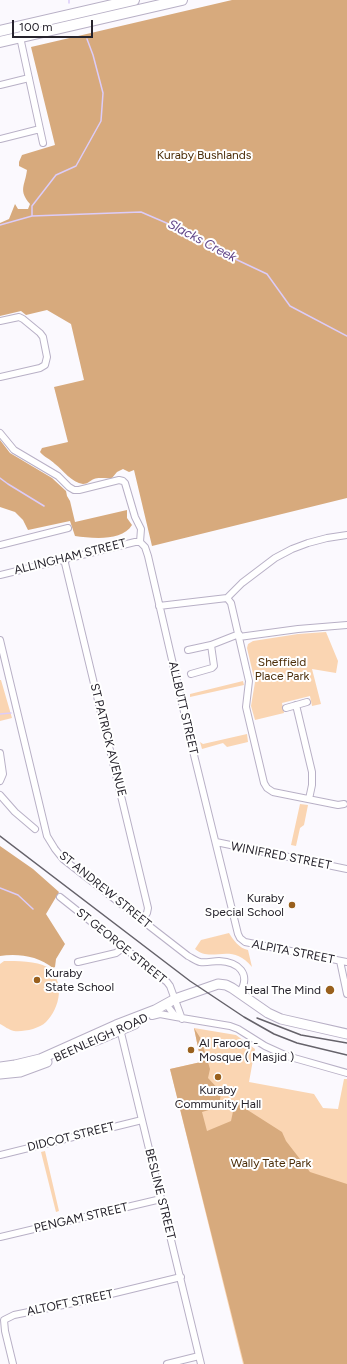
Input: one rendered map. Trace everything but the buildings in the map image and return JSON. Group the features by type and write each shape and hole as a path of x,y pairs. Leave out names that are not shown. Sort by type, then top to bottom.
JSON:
{"main road":[{"path":"0,31 134,0"},
{"path":"0,42 182,0"},
{"name":"BEENLEIGH ROAD","path":"0,1067 40,1059 152,1016 198,992 218,984 226,985 240,992 268,1013 281,1019 347,1034"},
{"name":"BEENLEIGH ROAD","path":"0,1074 29,1070 155,1010 174,1004"}],"street":[{"path":"20,37 43,143"},
{"path":"0,85 29,78"},
{"path":"0,139 40,129"},
{"path":"0,321 14,318 23,319 43,337 47,357 45,365 40,368 0,378"},
{"name":"ALLBUTT STREET","path":"0,433 14,450 58,476 68,487 74,490 119,480 123,481 128,486 135,517 141,528 140,542 145,547 148,556 232,910 240,938"},
{"path":"0,545 68,528"},
{"path":"159,606 227,598 242,583 275,558 292,549 327,538 347,535"},
{"name":"ALLINGHAM STREET","path":"0,575 140,542"},
{"name":"ST PATRICK AVENUE","path":"64,559 148,908 147,914 142,920"},
{"path":"227,598 231,603 249,681 246,707 264,783 267,788 273,792 338,805 344,804"},
{"path":"188,650 211,645 239,636 347,625"},
{"name":"ST ANDREW STREET","path":"0,640 47,836 55,849 63,860 195,960 200,962 221,961 238,966 243,973 244,979 240,992"},
{"path":"191,674 212,668 214,666 211,645"},
{"path":"286,708 307,702"},
{"path":"296,705 312,772 312,785 309,799"},
{"path":"0,753 3,770 0,781"},
{"path":"0,795 15,812 35,829"},
{"name":"WINIFRED STREET","path":"216,842 347,869"},
{"name":"ST GEORGE STREET","path":"60,897 167,982 170,986 179,1018"},
{"name":"ALPITA STREET","path":"240,938 245,942 347,962"},
{"path":"78,962 116,952 124,947"},
{"path":"340,961 347,994"},
{"path":"152,1016 160,1014 230,1026 286,1056 347,1073"},
{"name":"BESLINE STREET","path":"118,1028 181,1277 201,1364"},
{"name":"DIDCOT STREET","path":"0,1155 142,1120"},
{"name":"PENGAM STREET","path":"0,1237 161,1199"},
{"name":"ALTOFT STREET","path":"13,1364 5,1331 4,1320 14,1316 181,1277"},
{"path":"167,1364 199,1356"}],"green space":[{"name":"Kuraby Bushlands","path":"232,0 347,0 347,498 152,546 134,470 129,472 123,469 117,472 112,478 96,478 86,484 83,484 71,479 40,452 42,448 68,442 54,387 84,380 71,324 47,310 26,315 21,311 0,316 0,223 9,219 15,204 18,209 28,209 30,204 23,191 27,170 19,166 22,155 55,145 31,47"},
{"path":"0,440 10,453 52,478 66,491 75,522 127,510 127,518 132,525 121,534 106,538 75,536 70,521 28,530 23,520 15,512 0,507"},
{"name":"Sheffield Place Park","path":"326,632 338,661 336,673 312,669 321,704 312,706 310,696 282,703 284,713 255,720 251,706 255,682 247,648 248,644 253,641 298,634"},
{"path":"0,680 12,718 0,721"},
{"path":"243,681 244,685 190,697 190,694"},
{"path":"247,734 248,742 227,747 223,743 202,749 200,742 203,744"},
{"path":"300,804 308,805 304,825 300,828 296,846 291,845"},
{"path":"0,846 33,869 59,892 46,914 65,944 56,959 55,967 53,968 35,958 28,956 0,956"},
{"path":"229,933 237,944 248,950 252,967 244,959 237,955 201,953 195,949 201,940"},
{"path":"4,961 26,962 43,965 53,973 57,980 59,994 55,1009 46,1022 31,1030 14,1031 0,1024 0,964"},
{"name":"Wally Tate Park","path":"194,1028 236,1035 255,1049 249,1082 314,1094 323,1108 338,1109 344,1079 347,1079 347,1364 243,1364 170,1069 201,1062"},
{"name":"Wally Tate Park","path":"194,1028 201,1039 210,1069 208,1078 221,1092 219,1107 202,1112 207,1131 231,1121 235,1102 282,1132 286,1141 310,1172 347,1184 347,1364 244,1364 170,1069 201,1062"},
{"path":"45,1151 59,1211 56,1212 41,1152"}],"waterway":[{"name":"Slacks Creek","path":"0,225 32,216 32,206 56,175 76,166 101,121 103,93 93,55 87,39"},
{"name":"Slacks Creek","path":"32,216 141,212 185,231 233,258 267,274 290,306 347,336"},
{"path":"0,478 44,506"},
{"path":"0,714 11,713"},
{"path":"0,888 18,895 33,909"}],"railway":[{"path":"0,836 190,981 244,1017 274,1034 297,1043 347,1055"},
{"path":"257,1018 301,1035 347,1043"}],"place":[{"name":"Kuraby Special School","path":"292,905"},
{"name":"Kuraby State School","path":"37,980"},
{"name":"Heal The Mind","path":"330,990"},
{"name":"Al Farooq - Mosque ( Masjid )","path":"191,1050"},
{"name":"Kuraby Community Hall","path":"218,1077"}]}
